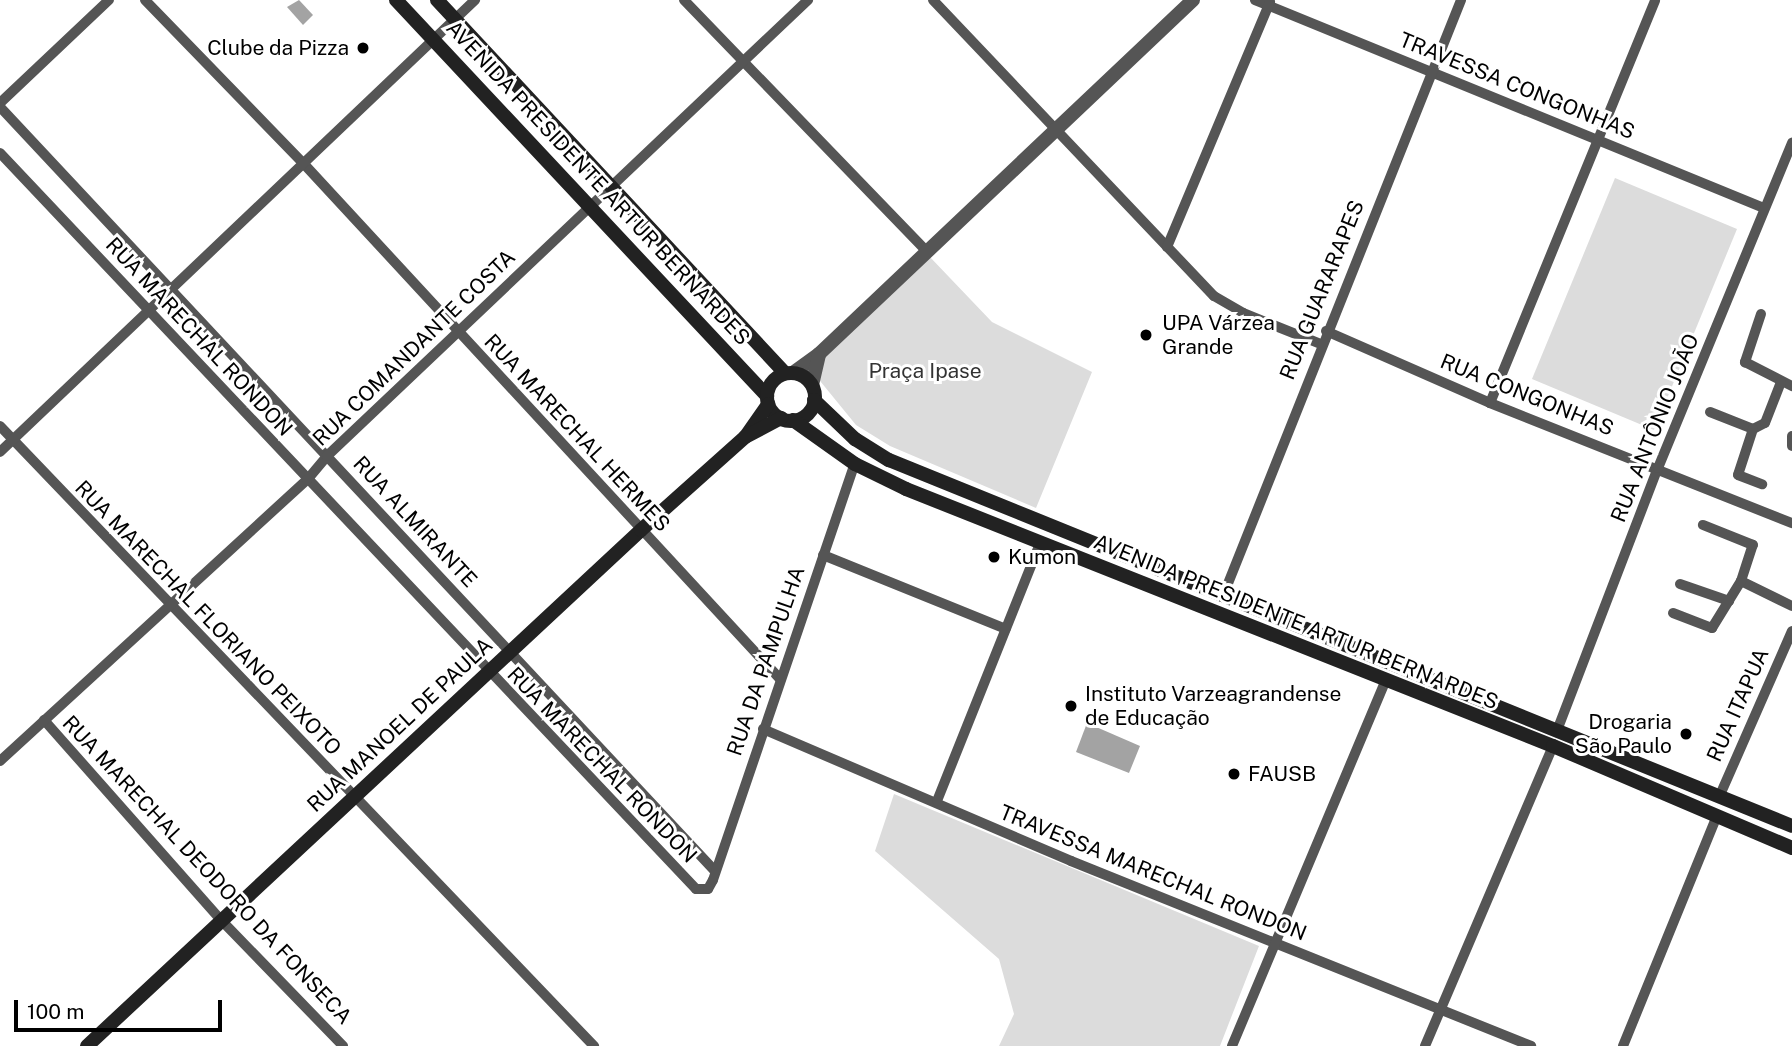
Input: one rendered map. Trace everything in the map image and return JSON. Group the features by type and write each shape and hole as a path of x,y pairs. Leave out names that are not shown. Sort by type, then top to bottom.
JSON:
{"main road":[{"name":"AVENIDA PRESIDENTE ARTUR BERNARDES","path":"396,0 436,38 592,205 767,400"},
{"name":"AVENIDA PRESIDENTE ARTUR BERNARDES","path":"438,0 789,373"},
{"path":"789,373 812,385 814,400 807,414 787,419 767,400 772,382 789,373"},
{"name":"RUA MANOEL DE PAULA","path":"87,1046 354,799 509,651 745,437 767,400"},
{"name":"AVENIDA PRESIDENTE ARTUR BERNARDES","path":"814,400 855,439 889,460 1558,728 1792,825"},
{"name":"AVENIDA PRESIDENTE ARTUR BERNARDES","path":"787,419 855,464 1040,543 1553,746 1792,848"},
{"name":"RUA MANOEL DE PAULA","path":"745,437 787,419"}],"street":[{"path":"0,105 109,0"},
{"name":"RUA MARECHAL HERMES","path":"145,0 304,164 458,334 780,679"},
{"path":"0,452 475,0"},
{"path":"684,0 928,252"},
{"name":"RUA COMANDANTE COSTA","path":"0,761 307,480 327,456 808,0"},
{"path":"933,0 1058,128 1167,247 1224,303 1321,344"},
{"name":"TRAVESSA CONGONHAS","path":"1255,0 1270,3 1764,208"},
{"name":"RUA GUARARAPES","path":"1223,596 1326,331 1461,0"},
{"path":"1490,403 1656,0"},
{"path":"789,373 820,354 1191,1"},
{"path":"1167,247 1270,3"},
{"name":"RUA ALMIRANTE","path":"0,105 715,871"},
{"name":"RUA ANTÔNIO JOÃO","path":"1558,728 1658,468 1792,144"},
{"name":"RUA MARECHAL RONDON","path":"0,153 487,673 696,889 708,890 715,871"},
{"path":"1761,314 1745,362 1787,384 1765,423 1753,429 1738,475 1762,484"},
{"name":"RUA CONGONHAS","path":"1326,331 1490,403 1792,523"},
{"path":"812,385 820,354"},
{"path":"1710,412 1753,429"},
{"name":"RUA MARECHAL FLORIANO PEIXOTO","path":"0,426 168,606 594,1046"},
{"path":"1792,436 1792,446"},
{"name":"RUA DA PAMPULHA","path":"715,871 855,464"},
{"path":"1673,613 1712,628 1741,581 1753,545 1703,525"},
{"path":"937,801 1040,543"},
{"path":"823,555 1006,629"},
{"path":"1741,581 1792,606"},
{"path":"1680,584 1729,601"},
{"name":"RUA ITAPUA","path":"1720,795 1792,631"},
{"path":"1232,1046 1386,680"},
{"name":"RUA MARECHAL DEODORO DA FONSECA","path":"44,720 222,920 343,1046"},
{"name":"TRAVESSA MARECHAL RONDON","path":"762,729 1274,944 1531,1046"},
{"path":"1425,1046 1553,746"},
{"path":"1623,1046 1717,816"}],"green space":[{"path":"1615,178 1737,229 1654,430 1532,379"},
{"name":"Praça Ipase","path":"929,256 992,322 1092,372 1036,508 890,446 856,425 816,376 814,360"},
{"path":"894,794 1259,946 1220,1046 999,1046 1014,1014 999,959 875,851"}],"shaded area":[{"path":"299,0 313,15 303,25 287,7"},
{"path":"1087,723 1140,746 1129,773 1076,752"}],"place":[{"name":"Clube da Pizza","path":"363,48"},
{"name":"UPA Várzea Grande","path":"1146,335"},
{"name":"Kumon","path":"994,557"},
{"name":"Instituto Varzeagrandense de Educação","path":"1071,706"},
{"name":"Drogaria São Paulo","path":"1686,734"},
{"name":"FAUSB","path":"1234,774"}]}
